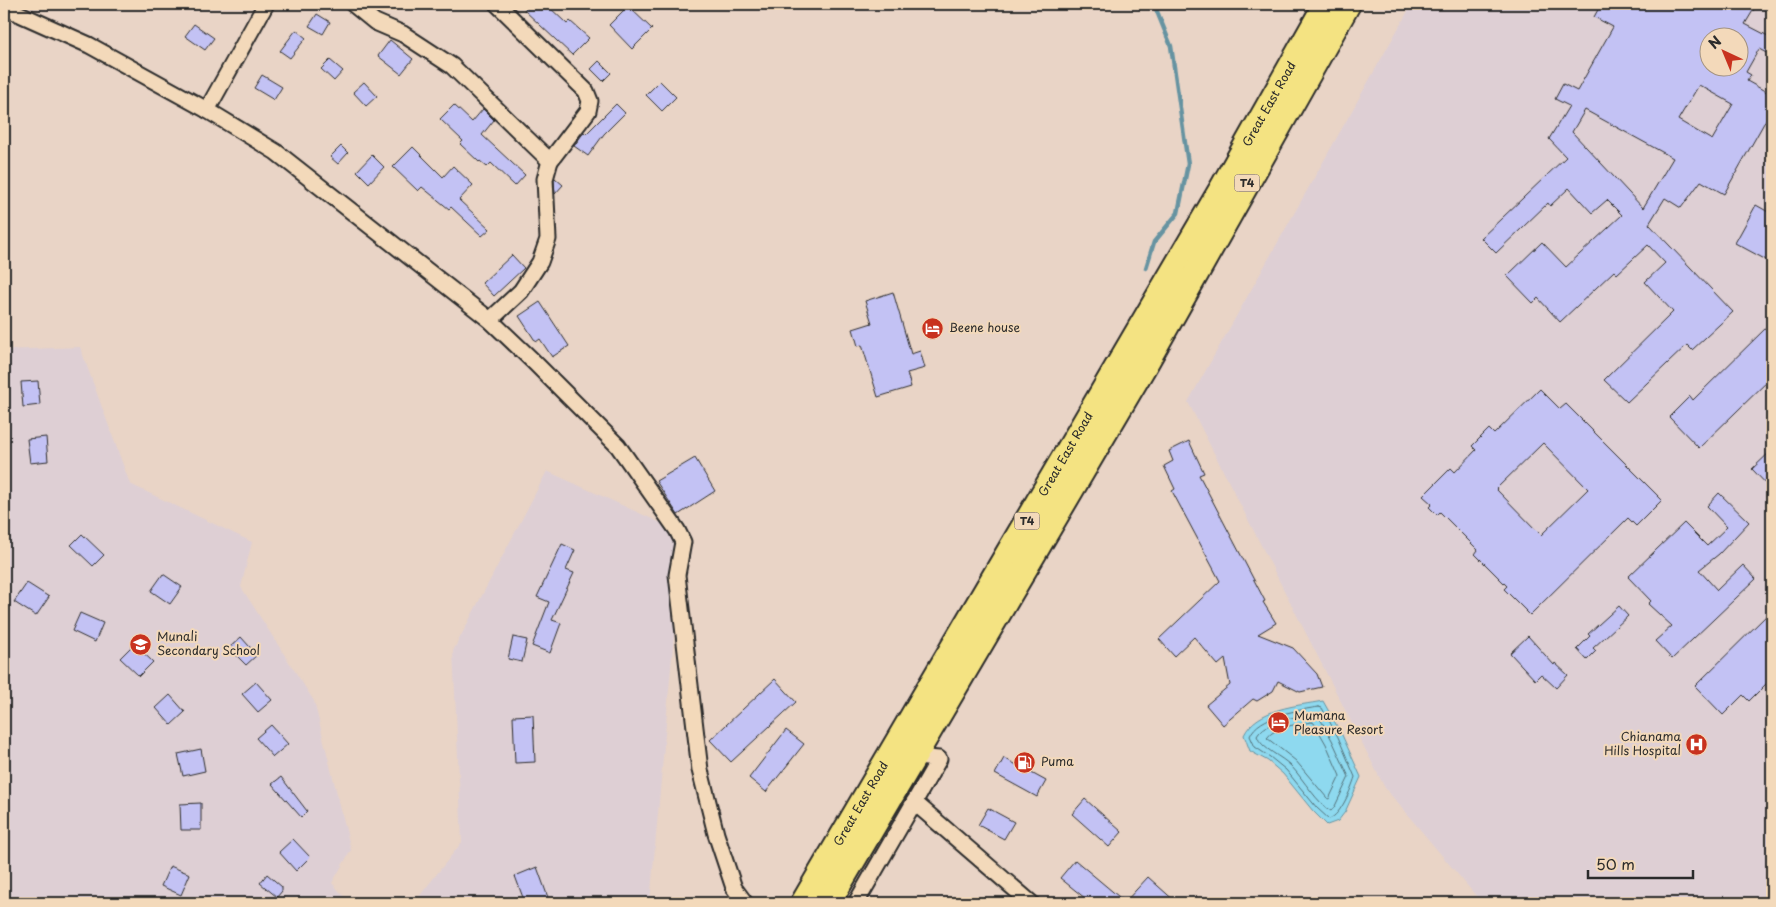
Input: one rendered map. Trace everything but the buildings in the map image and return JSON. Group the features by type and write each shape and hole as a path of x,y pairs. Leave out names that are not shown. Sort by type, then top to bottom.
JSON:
{"main road":[{"name":"Great East Road","path":"803,903 1250,138 1326,4"},
{"name":"Great East Road","path":"828,903 1146,363 1348,4"}],"street":[{"path":"207,110 266,4"},
{"path":"352,4 375,22 403,34 452,66 550,162"},
{"path":"490,320 521,291 540,262 548,239 545,179 550,162 588,111 590,101 586,91 497,4"},
{"path":"1250,138 1266,88 1313,4"},
{"path":"4,7 89,45 207,110 276,152 490,320 618,446 677,530 683,542 677,575 700,770 716,834 734,888 745,903"},
{"path":"856,903 939,759 915,757"},
{"path":"914,802 1031,903"}],"shaded area":[{"path":"1412,4 1772,4 1772,903 1482,903 1385,788 1188,402"},
{"name":"Munali Secondary School","path":"80,347 130,484 252,542 241,587 314,701 351,850 332,883 350,903 4,903 4,350"},
{"path":"547,471 683,533 650,903 414,903 462,842 453,651"}],"water":[{"path":"1323,701 1342,735 1361,777 1345,812 1338,821 1327,825 1283,774 1268,761 1250,751 1244,735 1258,719 1268,714 1290,707"}],"waterway":[{"path":"1146,268 1154,242 1178,213 1188,164 1171,46 1154,4"}],"place":[{"name":"Beene house","path":"933,328"},
{"name":"Munali Secondary School","path":"141,644"},
{"name":"Mumana Pleasure Resort","path":"1278,723"},
{"name":"Chianama Hills Hospital","path":"1697,744"},
{"name":"Puma","path":"1025,762"}]}
